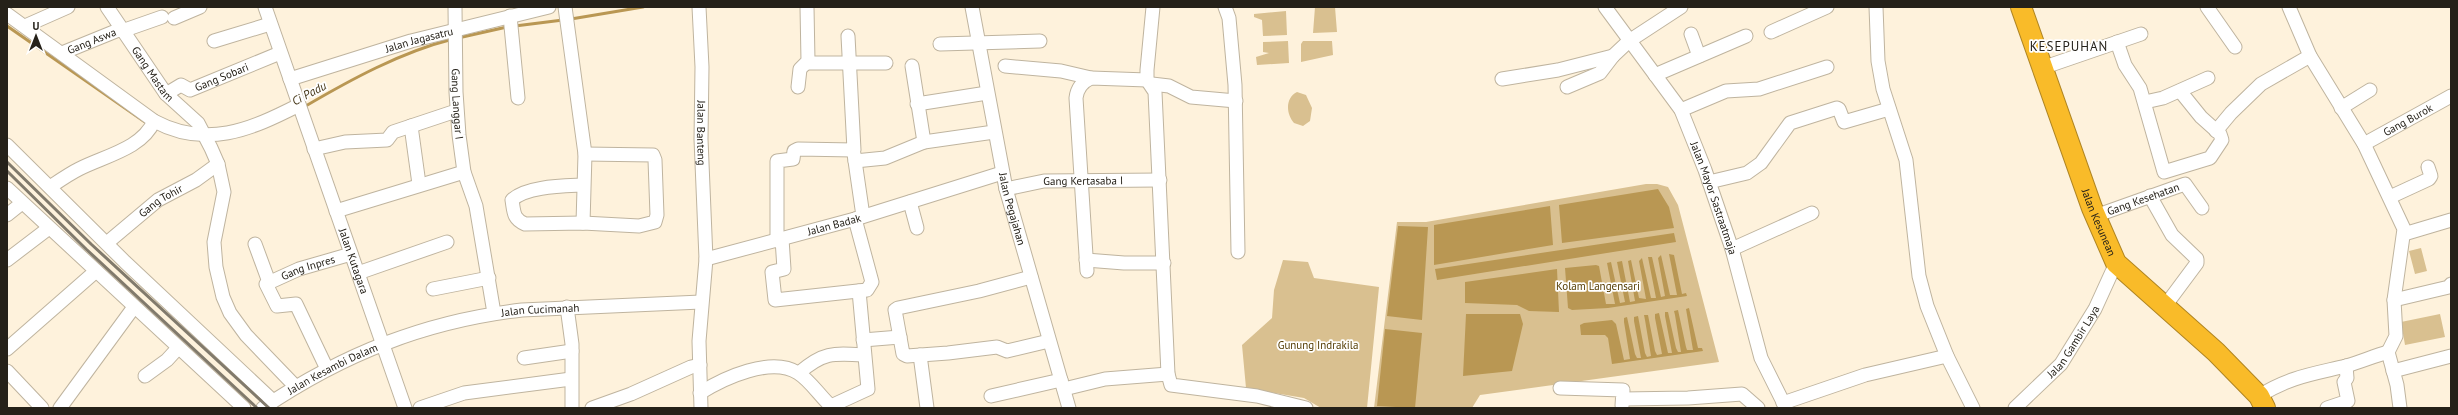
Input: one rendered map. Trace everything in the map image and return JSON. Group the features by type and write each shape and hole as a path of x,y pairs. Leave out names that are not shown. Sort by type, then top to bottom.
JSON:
{"highway":[{"name":"Jalan Kesunean","path":"2021,7 2095,216 2116,263 2216,352 2262,402"}],"street":[{"path":"25,26 68,7"},
{"name":"Gang Mastam","path":"107,7 121,30 166,94 195,118 207,140 218,164 224,201 214,242 215,258 223,297 230,313 246,335 296,387"},
{"name":"Gang Aswa","path":"62,53 121,30 200,7"},
{"path":"7,14 62,53 152,125 207,140 249,128 300,110 265,7"},
{"name":"Gang Langgar I","path":"455,7 456,111 464,172 476,206 494,314"},
{"name":"Jalan Jagasatru","path":"290,79 411,41 511,23 531,9 549,7"},
{"name":"Jalan Banteng","path":"699,7 702,67 701,139 706,259"},
{"path":"807,7 807,63"},
{"name":"Jalan Pegajahan","path":"972,7 1002,173 1069,408"},
{"path":"1153,7 1150,82 1155,92 1168,374 1171,385 1257,396 1306,408"},
{"path":"1225,7 1230,18 1236,101 1238,252"},
{"name":"Jalan Mayor Sastraatmaja","path":"1605,7 1681,110 1709,182 1732,249 1762,358 1784,405"},
{"path":"1567,87 1600,73 1613,56 1629,41 1681,7"},
{"path":"1771,32 1827,7"},
{"path":"1876,7 1878,61 1883,89 1906,160 1919,276 1926,306 1947,356 1973,408"},
{"path":"2206,7 2235,47"},
{"path":"2289,7 2310,56 2364,144 2390,197 2404,234 2394,300 2396,336 2388,352 2394,371 2400,408"},
{"path":"565,10 585,154 583,185 584,223"},
{"path":"511,23 518,98"},
{"path":"214,41 270,24"},
{"path":"1691,34 1698,56"},
{"path":"2042,68 2142,34"},
{"path":"848,36 854,156 859,218 872,282 870,287 859,291 775,300 772,272 784,269 779,240 777,161 793,159 794,151 798,149 854,156 885,158 924,142 994,132"},
{"path":"1655,75 1746,36"},
{"path":"940,44 1040,41"},
{"path":"2117,42 2125,65 2138,83 2145,102 2162,170 2164,172 2179,166 2205,160 2214,154 2222,140 2220,134 2201,117 2180,91"},
{"name":"Gang Sobari","path":"166,94 181,85 190,90 280,53"},
{"path":"1502,79 1558,70 1613,56"},
{"path":"2216,131 2234,109 2261,84 2310,56"},
{"path":"798,87 800,69 807,63 886,63"},
{"path":"912,66 924,142"},
{"path":"1005,66 1061,71 1091,78 1150,82 1169,86 1191,97 1236,101"},
{"path":"1681,110 1726,91 1759,89 1827,67"},
{"path":"1091,78 1083,83 1076,98 1087,266 1124,263 1164,263"},
{"path":"2145,102 2164,98 2208,78"},
{"path":"2341,108 2370,90"},
{"path":"917,104 987,93"},
{"name":"Gang Burok","path":"2364,144 2451,96"},
{"path":"1709,182 1747,172 1761,163 1792,122 1837,108 1844,122 1889,109"},
{"name":"Jalan Kutagara","path":"300,110 405,408"},
{"path":"314,149 344,142 375,139 387,140 393,132 456,111"},
{"path":"50,187 78,169 126,148 152,125"},
{"path":"411,126 419,184"},
{"path":"7,145 108,242 125,262 268,405"},
{"path":"583,185 549,188 522,194 512,200 514,216 517,221 525,224 584,223 639,226 655,222 657,215 655,160 653,155 585,154"},
{"name":"Gang Tohir","path":"108,242 158,200 196,180 218,164"},
{"path":"2179,166 2185,184"},
{"path":"2390,197 2429,179 2431,176 2428,167"},
{"path":"336,211 419,184 464,172"},
{"name":"Jalan Badak","path":"706,259 859,218 1002,173"},
{"name":"Gang Kertasaba I","path":"1006,189 1044,181 1160,180"},
{"name":"Gang Kesehatan","path":"2095,216 2185,184 2202,208"},
{"path":"7,188 244,408"},
{"path":"2150,196 2172,235 2197,258 2197,263 2165,306"},
{"path":"7,215 22,202"},
{"path":"910,202 918,228"},
{"path":"1732,249 1812,213"},
{"path":"2404,234 2451,220"},
{"path":"7,260 49,228"},
{"path":"358,273 447,242"},
{"path":"255,244 277,306 296,304 327,369"},
{"name":"Gang Inpres","path":"268,283 299,269 351,254"},
{"path":"701,408 701,302 706,259"},
{"name":"Jalan Gambir Laya","path":"2015,408 2061,364 2095,309 2116,263"},
{"path":"7,349 96,271"},
{"path":"1031,277 979,291 898,308 896,310 904,354 920,355 997,347 1007,351 1049,341"},
{"path":"433,289 489,278"},
{"path":"2394,300 2449,287 2451,284"},
{"path":"700,393 721,379 762,369 782,368 799,373 832,407 867,390 859,291"},
{"name":"Jalan Cucimanah","path":"382,343 441,325 494,314 568,307 701,302"},
{"path":"60,408 134,307"},
{"path":"568,307 572,351 572,408"},
{"path":"863,340 900,337"},
{"name":"Jalan Kesambi Dalam","path":"268,405 327,369 382,343"},
{"path":"145,376 167,360 178,348"},
{"path":"524,358 572,351"},
{"path":"2262,402 2274,387 2303,375 2346,366 2388,352"},
{"path":"799,373 812,362 827,354 864,355"},
{"path":"920,355 927,408"},
{"path":"1784,405 1876,372 1947,356"},
{"path":"2394,371 2451,356"},
{"path":"592,408 631,394 691,367 700,365"},
{"path":"2327,408 2348,401 2344,382 2347,378 2346,366"},
{"path":"7,371 18,385 42,408"},
{"path":"991,396 1062,384 1168,374"},
{"path":"420,408 464,393 571,379"},
{"path":"1560,388 1621,389 1624,391 1622,404 1739,394 1744,395 1758,408"},
{"path":"69,396 74,408"}],"green space":[{"path":"1315,7 1335,7 1337,32 1313,33"},
{"path":"1286,11 1287,35 1263,36 1262,20 1254,17 1254,14"},
{"path":"1288,41 1289,63 1257,65 1256,57 1269,53 1263,52 1263,42"},
{"path":"1303,41 1332,41 1333,55 1301,62 1301,44"},
{"path":"1297,92 1306,95 1312,108 1310,121 1303,126 1294,123 1288,111 1290,98"},
{"name":"Kolam Langensari","path":"1646,184 1657,184 1668,187 1678,205 1719,362 1480,395 1472,408 1374,408 1397,222 1426,222"},
{"path":"2421,248 2427,271 2415,274 2409,251"},
{"name":"Gunung Indrakila","path":"1283,260 1308,262 1314,278 1379,287 1367,408 1321,408 1304,398 1246,388 1242,345 1272,318 1274,290"},
{"path":"2440,314 2445,337 2405,345 2401,322"}],"shaded area":[{"path":"1658,189 1669,207 1674,228 1562,243 1559,205"},
{"path":"1550,206 1553,245 1434,265 1434,225"},
{"path":"1398,226 1428,227 1422,320 1387,316"},
{"path":"1674,233 1676,242 1437,280 1435,269"},
{"path":"1669,254 1674,255 1682,294 1686,293 1687,296 1608,308 1572,310 1568,308 1565,268 1596,265 1599,266 1606,304 1615,304 1607,263 1611,262 1620,303 1625,302 1617,262 1622,261 1630,302 1635,301 1628,261 1631,260 1639,298 1646,299 1639,261 1642,258 1651,298 1656,298 1648,257 1652,257 1661,297 1665,296 1658,258 1661,255 1670,295 1677,295"},
{"path":"1557,269 1559,312 1529,311 1517,305 1465,303 1465,282"},
{"path":"1689,308 1698,348 1702,348 1703,351 1612,364 1608,338 1605,335 1581,335 1580,325 1584,323 1612,320 1616,324 1624,360 1630,359 1624,322 1624,318 1627,317 1635,354 1637,358 1641,358 1634,321 1634,317 1638,316 1645,353 1647,357 1651,356 1644,315 1648,315 1655,351 1657,355 1662,354 1655,318 1655,314 1659,313 1668,353 1672,353 1665,316 1665,312 1668,312 1676,348 1678,352 1681,352 1674,311 1678,310 1687,350 1693,350 1686,309"},
{"path":"1466,314 1520,314 1523,324 1512,371 1463,376"},
{"path":"1385,329 1422,333 1415,408 1377,406"}],"waterway":[{"name":"Ci Padu","path":"571,19 643,7"},
{"name":"Ci Padu","path":"515,26 563,20"},
{"name":"Ci Padu","path":"7,26 145,122"},
{"name":"Ci Padu","path":"458,38 507,27"},
{"name":"Ci Padu","path":"304,107 339,87 395,59 414,51 453,39"}],"railway":[{"path":"7,162 91,244 269,408"},
{"path":"7,171 86,249 257,408"}],"district":[{"name":"KESEPUHAN","path":"2069,46"}]}
